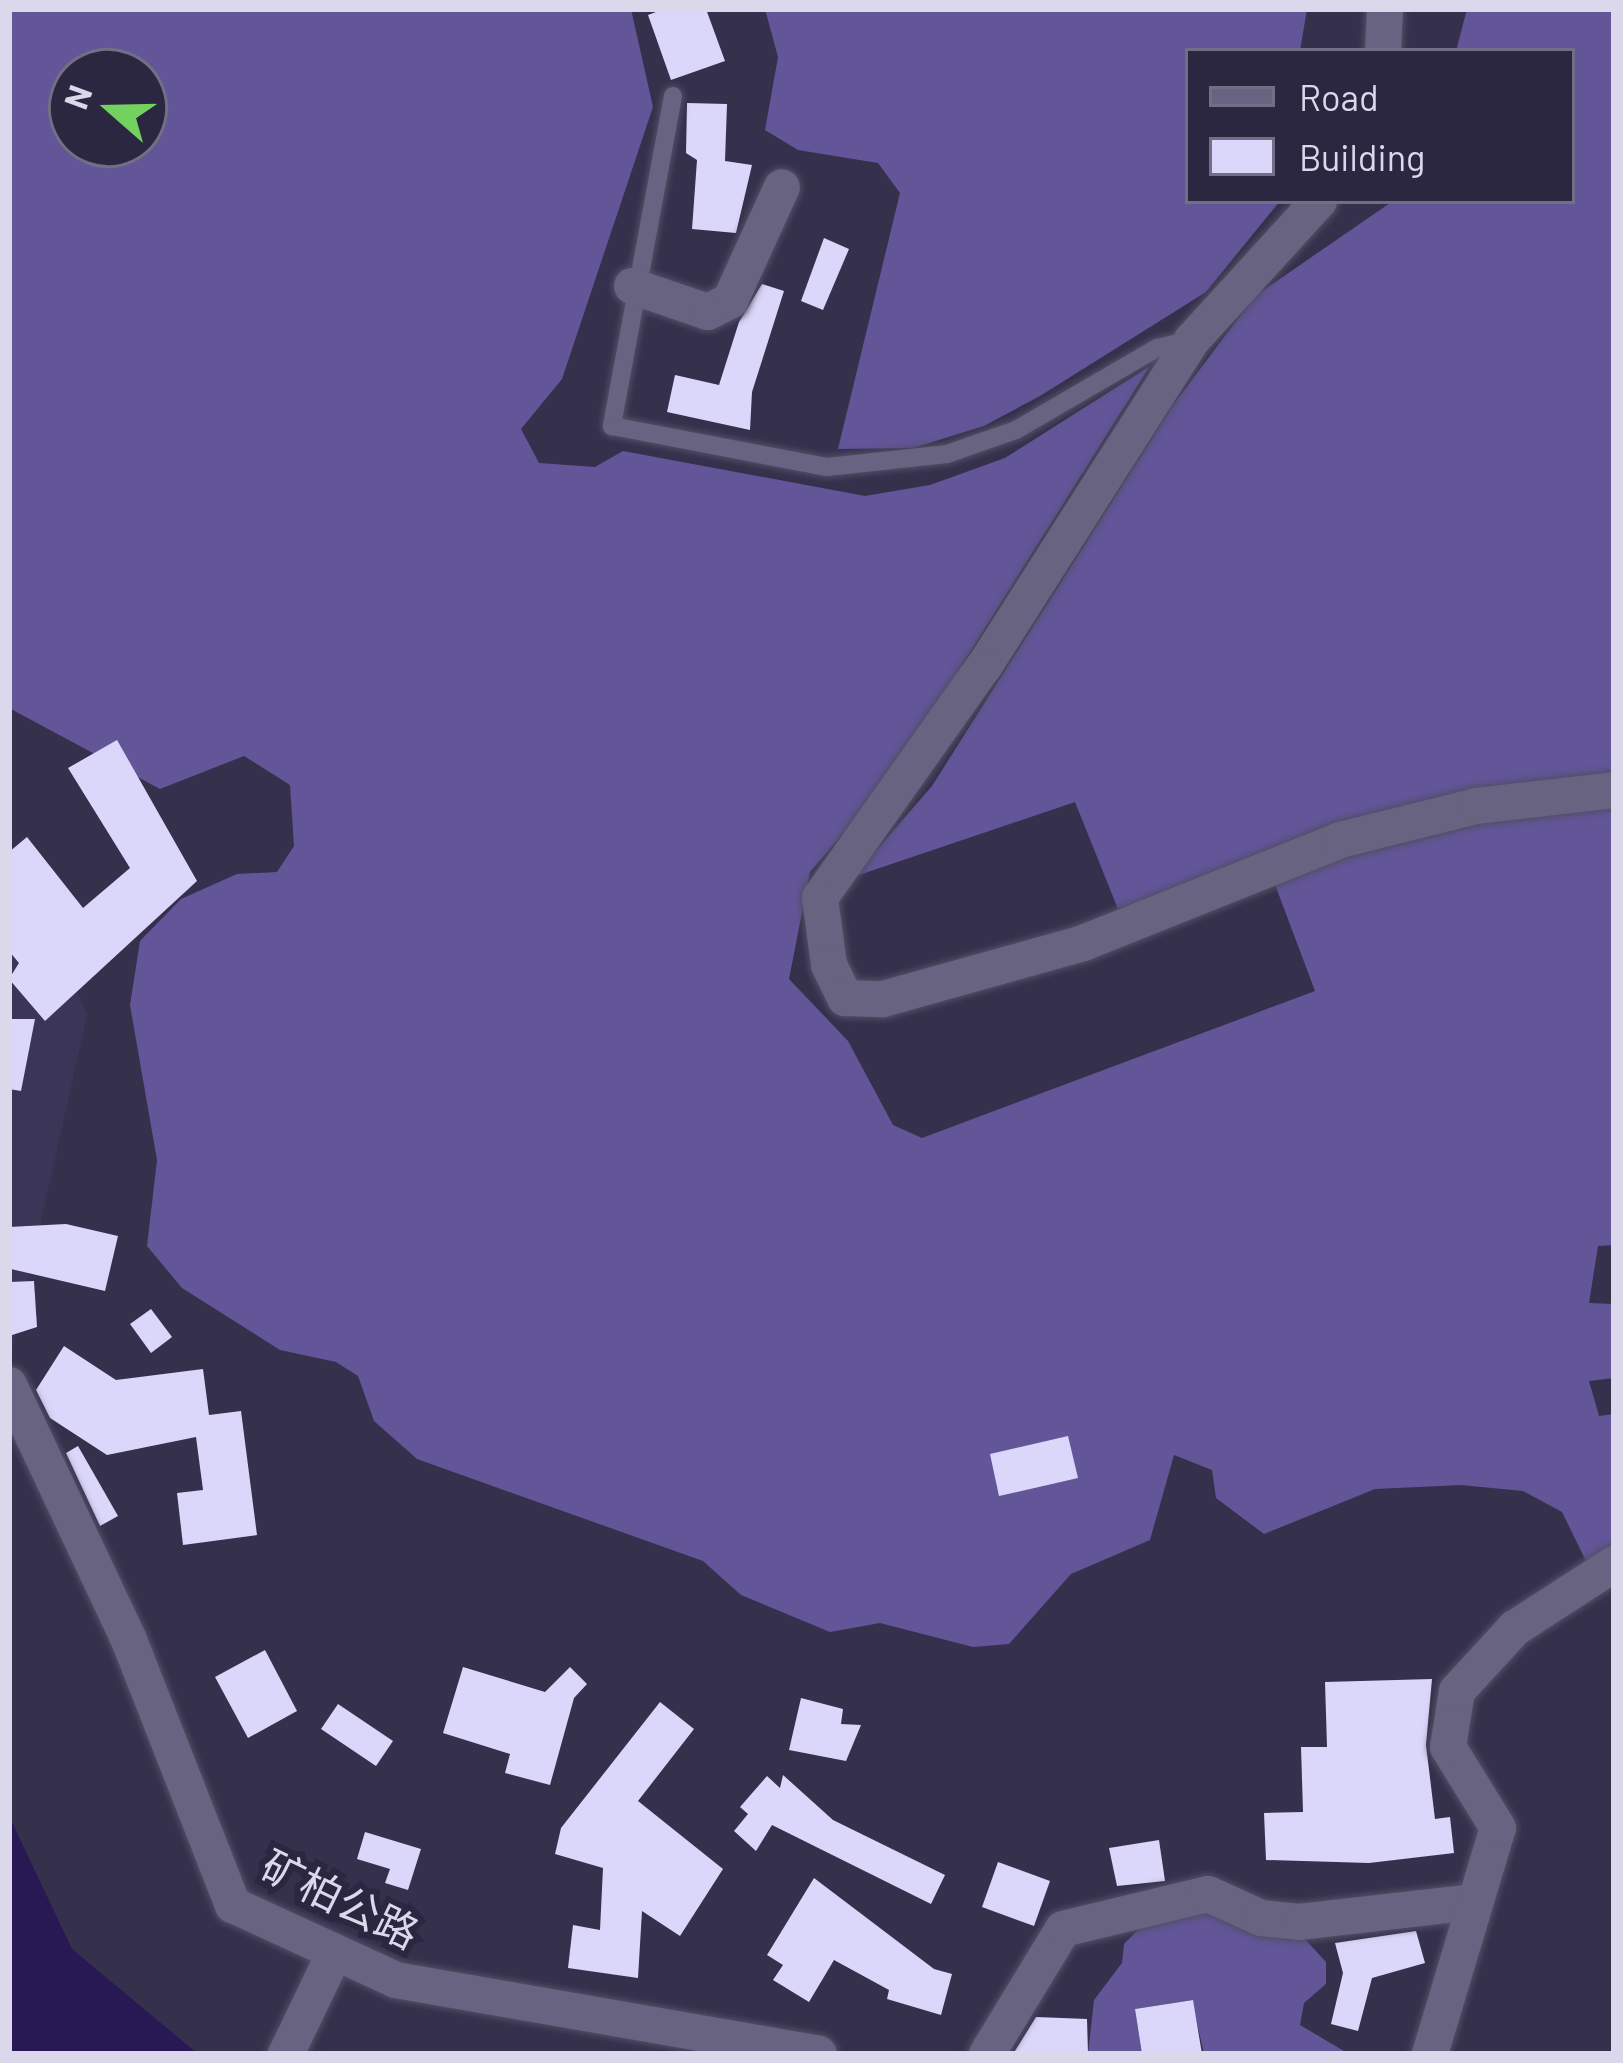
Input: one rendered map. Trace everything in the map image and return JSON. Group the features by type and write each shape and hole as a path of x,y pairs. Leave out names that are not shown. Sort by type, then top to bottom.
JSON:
{"street":[{"path":"1383,48 1385,9"},
{"path":"632,286 708,312 730,301 782,188"},
{"path":"1316,204 1192,340 984,666 820,898 829,965 845,998 884,999 1083,943 1340,840 1477,806 1614,790"},
{"name":"矿柏公路","path":"9,1385 129,1640 233,1905 396,1980 820,2054"},
{"path":"1430,2054 1498,1828 1448,1747 1456,1691 1515,1628 1614,1564"},
{"path":"987,2054 1063,1929 1208,1894 1261,1918 1299,1922 1475,1902"},
{"path":"286,2054 335,1952"}],"lane":[{"path":"673,96 632,286 612,426 826,467 947,454 1016,430 1156,348 1192,340"}],"shaded area":[{"path":"9,9 631,9 653,107 562,379 521,429 539,463 595,467 623,451 865,496 930,485 1005,458 1150,366 890,779 810,872 789,979 848,1041 893,1125 922,1138 1315,991 1265,858 1118,909 1075,802 853,877 932,786 1173,405 1255,296 1389,204 1575,204 1575,48 1457,48 1467,9 1614,9 1614,1245 1598,1246 1589,1303 1614,1304 1614,1378 1589,1381 1599,1416 1614,1414 1614,1548 1586,1561 1562,1512 1523,1491 1461,1485 1375,1489 1264,1534 1216,1498 1212,1470 1174,1455 1150,1540 1071,1574 1009,1644 973,1647 880,1623 830,1632 741,1595 703,1561 417,1459 374,1421 358,1376 336,1362 280,1350 182,1288 147,1246 157,1160 130,1005 140,941 181,899 237,874 277,872 294,846 290,785 244,756 160,789 9,708"},
{"path":"765,9 1307,9 1300,48 1185,48 1185,204 1278,204 1206,292 984,426 913,448 838,449 900,193 878,163 798,150 765,130 778,57"},
{"path":"9,837 87,1015 9,1364"},
{"path":"9,1816 72,1949 198,2054 9,2054"},
{"path":"1165,1902 1304,1938 1326,1962 1326,1984 1304,2003 1300,2025 1349,2054 1204,2054 1192,2000 1135,2009 1142,2054 1088,2054 1094,2000 1122,1963 1124,1944"}],"building":[{"path":"664,9 706,9 725,61 671,80 648,15"},
{"path":"687,103 727,104 725,161 752,165 736,233 692,229 697,160 686,153"},
{"path":"824,238 849,249 823,310 801,301"},
{"path":"762,284 784,291 752,392 750,430 667,412 675,375 719,385 739,322"},
{"path":"117,740 197,881 45,1021 9,979 19,963 9,951 9,852 27,837 83,908 130,868 68,768"},
{"path":"9,1019 35,1019 21,1091 9,1089"},
{"path":"66,1224 118,1236 105,1291 11,1269 9,1227"},
{"path":"34,1281 37,1327 9,1336 9,1282"},
{"path":"151,1309 172,1337 151,1353 130,1324"},
{"path":"64,1346 116,1380 203,1369 209,1415 241,1411 257,1535 183,1545 177,1493 203,1490 196,1437 107,1455 50,1418 36,1390"},
{"path":"1068,1436 1078,1478 999,1496 990,1454"},
{"path":"78,1446 118,1516 100,1526 66,1453"},
{"path":"265,1650 297,1711 248,1738 215,1677"},
{"path":"463,1667 545,1692 570,1667 587,1684 574,1698 550,1785 505,1773 510,1754 443,1733"},
{"path":"1432,1679 1426,1745 1435,1819 1450,1817 1454,1853 1369,1863 1266,1860 1264,1813 1303,1812 1301,1747 1327,1747 1325,1682"},
{"path":"801,1698 843,1709 841,1724 861,1725 846,1761 789,1750"},
{"path":"660,1702 694,1729 638,1801 723,1869 680,1936 642,1911 638,1978 568,1968 573,1925 600,1930 603,1868 555,1854 561,1828"},
{"path":"338,1704 393,1741 376,1766 321,1729"},
{"path":"783,1775 833,1820 945,1875 931,1904 772,1825 756,1851 734,1831 748,1814 740,1807 767,1776 780,1788"},
{"path":"365,1832 421,1849 408,1890 385,1883 390,1869 357,1859"},
{"path":"1159,1840 1165,1881 1117,1886 1109,1848"},
{"path":"998,1862 1050,1881 1034,1926 982,1907"},
{"path":"814,1878 934,1969 952,1974 941,2015 887,1999 889,1990 834,1960 809,2002 773,1980 783,1965 767,1955"},
{"path":"1416,1931 1425,1963 1372,1978 1358,2031 1331,2024 1343,1973 1335,1943"},
{"path":"1193,2000 1202,2054 1142,2054 1135,2009"},
{"path":"1036,2017 1087,2019 1088,2054 1013,2054"}]}
